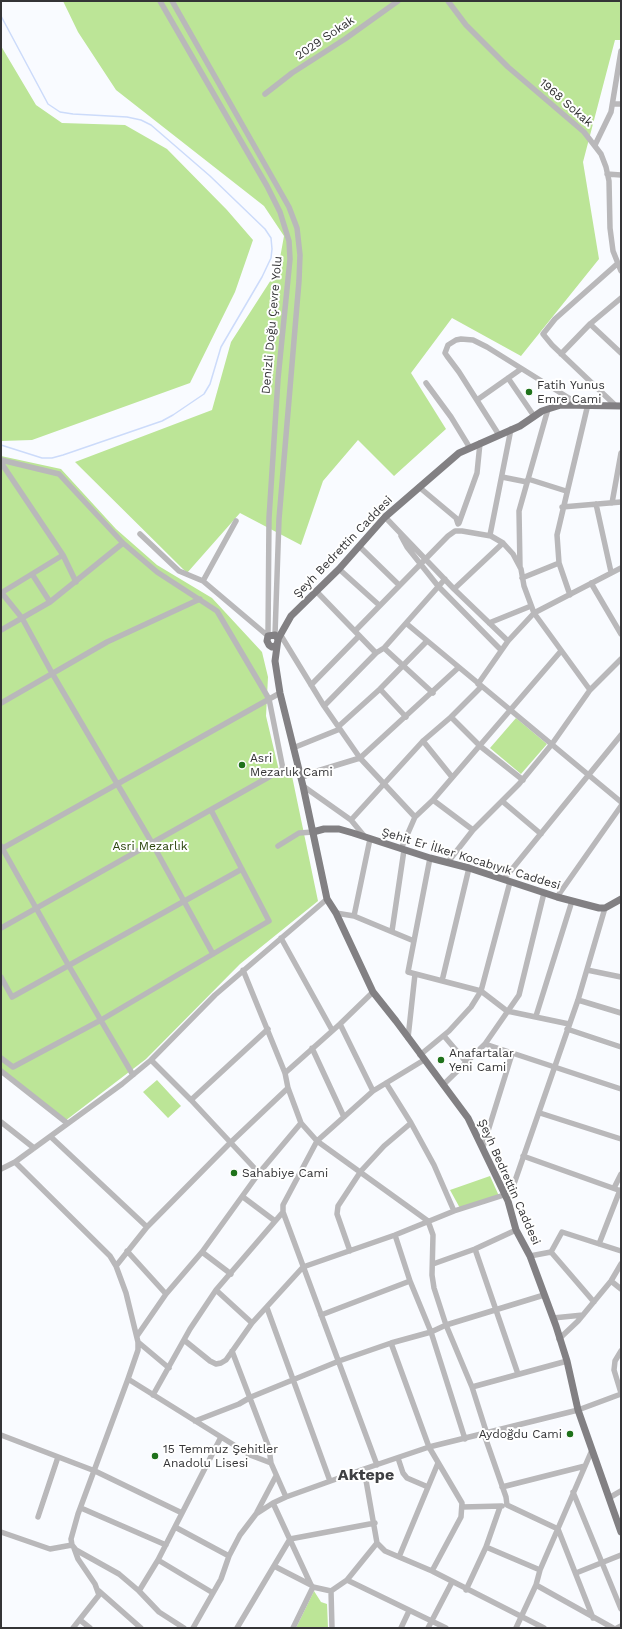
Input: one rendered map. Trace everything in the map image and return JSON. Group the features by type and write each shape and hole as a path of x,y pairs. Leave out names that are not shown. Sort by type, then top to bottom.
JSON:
{"main road":[{"name":"Şeyh Bedrettin Caddesi","path":"619,406 584,404 561,405 548,409 511,430 459,453 385,516 338,570 291,616 276,637 275,661 280,693 302,782 327,899 336,913 373,992 468,1118 483,1147 506,1198 516,1230 530,1256 553,1318 567,1361 578,1410 621,1532"},
{"path":"275,661 269,645 276,646 276,637"},
{"name":"Şehit Er İlker Kocabıyık Caddesi","path":"313,832 324,829 338,829 430,858 469,868 544,893 605,908"},
{"path":"605,908 621,899"}],"street":[{"name":"Denizli Doğu Çevre Yolu","path":"160,1 280,212 289,241 290,259 278,379 269,518 276,637"},
{"name":"Denizli Doğu Çevre Yolu","path":"172,1 289,207 297,228 300,255 299,281 279,519 276,637"},
{"name":"2029 Sokak","path":"265,94 292,73 345,39 398,1"},
{"name":"1968 Sokak","path":"448,1 466,24 508,67 574,122 595,145 601,154 607,174 610,228 613,251 621,271"},
{"path":"595,145 607,123 613,104 621,51"},
{"path":"613,104 621,104"},
{"path":"607,174 621,175"},
{"path":"617,264 555,319 543,334 561,354 619,406"},
{"path":"561,354 590,324 621,298"},
{"path":"590,324 621,353"},
{"path":"499,435 445,353 448,346 461,339 473,340 584,404 557,535 559,564 570,595"},
{"path":"477,400 521,369"},
{"path":"508,378 534,416"},
{"path":"426,383 451,417 470,448"},
{"path":"548,409 519,511 522,578 534,613 590,690"},
{"path":"490,535 511,430"},
{"path":"311,685 357,634 379,605 398,584 455,531 477,473 480,444"},
{"path":"612,503 621,453"},
{"path":"1,460 59,474 123,543 157,572 217,611 269,699 283,769 1,928"},
{"path":"1,465 2,464 63,555 76,582"},
{"path":"502,477 528,481 566,492"},
{"path":"419,486 456,518 459,523"},
{"path":"562,507 621,502"},
{"path":"596,504 611,572"},
{"path":"385,516 454,589 508,641"},
{"path":"203,582 236,521"},
{"path":"455,531 490,535 503,543 513,554 521,569"},
{"path":"399,532 420,564 438,586 501,650"},
{"path":"140,534 179,571 203,582 276,637 311,685 360,758 415,817"},
{"path":"1,630 50,602 123,543"},
{"path":"454,589 503,543"},
{"path":"359,546 398,584"},
{"path":"63,555 1,593 22,618 52,673 152,843 212,954"},
{"path":"522,578 559,564"},
{"path":"351,820 383,783 423,741 451,717 479,685 508,641 534,613 621,568"},
{"path":"338,570 379,605"},
{"path":"32,574 50,602"},
{"path":"324,706 407,624 445,579"},
{"path":"591,583 621,634"},
{"path":"316,592 376,653"},
{"path":"1,703 107,642 200,599"},
{"path":"488,622 531,606"},
{"path":"407,624 458,668 588,773 621,802"},
{"path":"293,748 339,728 427,641"},
{"path":"384,648 433,693"},
{"path":"392,931 402,849 415,817 433,800 561,651"},
{"path":"448,862 473,830 523,780 552,744 590,690 621,659"},
{"path":"354,916 367,838 351,820 302,782 314,772 360,758 433,693 458,668"},
{"path":"380,689 406,717"},
{"path":"133,1075 1,847 280,693"},
{"path":"451,717 480,746 523,780"},
{"path":"376,1465 283,1212 283,1205 317,1141 373,1091 422,1058 471,1007 481,991 507,881 588,773 621,735"},
{"path":"423,741 452,777"},
{"path":"433,800 473,830"},
{"path":"502,801 541,834"},
{"path":"558,897 621,806"},
{"path":"1,1058 13,1067 101,1020 269,921 211,810"},
{"path":"278,846 298,833 313,832"},
{"path":"430,858 408,972 481,991 507,1010 536,1016 621,1047"},
{"path":"442,981 469,868"},
{"path":"1,977 12,997 242,869"},
{"path":"443,1085 485,1044 507,1010 519,995 544,893"},
{"path":"1,1169 15,1162 52,1137 67,1123 133,1075 151,1060 215,995 327,899"},
{"path":"536,1016 572,901"},
{"path":"184,1340 216,1364 226,1360 252,1324 303,1267 395,1235 454,1211 506,1198 540,1113 578,1000 605,908"},
{"path":"336,913 354,916 414,941"},
{"path":"281,938 332,1030"},
{"path":"243,970 285,1073 288,1088 301,1123 317,1141 361,1171 428,1222 433,1235 432,1275 434,1288 446,1325 472,1387 507,1505"},
{"path":"587,970 621,977"},
{"path":"408,1038 415,974"},
{"path":"285,1073 373,992"},
{"path":"578,1000 621,1013"},
{"path":"340,1024 373,1091"},
{"path":"192,1100 268,1029"},
{"path":"444,1036 466,1063"},
{"path":"485,1044 621,1089"},
{"path":"312,1048 344,1117"},
{"path":"483,1147 512,1054"},
{"path":"151,1060 192,1100 259,1173"},
{"path":"1,1071 67,1123"},
{"path":"386,1083 412,1123 434,1165 454,1211"},
{"path":"116,1266 146,1227 230,1143 288,1088"},
{"path":"540,1113 621,1138"},
{"path":"1,1122 34,1148"},
{"path":"137,1339 166,1294 202,1252 259,1173 301,1123"},
{"path":"350,1251 337,1214 338,1206 361,1171 384,1146 412,1123"},
{"path":"52,1137 146,1227"},
{"path":"523,1156 618,1190"},
{"path":"15,1162 110,1256 116,1266 126,1293 137,1339 138,1350 71,1539 78,1559 99,1591 141,1628"},
{"path":"599,1244 618,1190 621,1174"},
{"path":"243,1196 275,1222"},
{"path":"153,1395 184,1340 216,1290 283,1212"},
{"path":"433,1264 476,1249 516,1230"},
{"path":"551,1252 562,1232 621,1251"},
{"path":"395,1235 410,1281 431,1332 465,1439"},
{"path":"476,1249 518,1374"},
{"path":"127,1251 166,1294"},
{"path":"202,1252 231,1274"},
{"path":"530,1256 551,1252"},
{"path":"551,1252 594,1302"},
{"path":"559,1339 584,1315 611,1281 621,1264"},
{"path":"321,1315 410,1281"},
{"path":"611,1281 621,1289"},
{"path":"216,1290 252,1324"},
{"path":"195,1421 239,1404 251,1397 339,1361 391,1343 431,1332 446,1325 544,1295"},
{"path":"267,1308 330,1480"},
{"path":"553,1318 584,1315"},
{"path":"137,1339 168,1368"},
{"path":"391,1343 429,1447 462,1503 461,1517 432,1572"},
{"path":"232,1351 251,1397 269,1448 271,1463 286,1497"},
{"path":"256,1514 286,1497 330,1480 429,1447 578,1410 621,1393 614,1370 615,1361 621,1351"},
{"path":"472,1387 567,1361"},
{"path":"128,1379 221,1438 250,1455 271,1463"},
{"path":"1,1435 95,1471 182,1514"},
{"path":"140,1591 166,1546 221,1438"},
{"path":"516,1628 536,1585 540,1570 592,1450"},
{"path":"38,1516 58,1457"},
{"path":"398,1458 403,1473 407,1478 428,1486"},
{"path":"399,1557 438,1463"},
{"path":"502,1487 585,1466"},
{"path":"364,1469 378,1543 385,1551 432,1572 544,1628"},
{"path":"193,1628 221,1579 229,1556 240,1535 256,1514 276,1476"},
{"path":"609,1498 621,1491"},
{"path":"573,1492 621,1609"},
{"path":"273,1503 312,1586 293,1628"},
{"path":"462,1507 500,1507 507,1505 558,1529 593,1618"},
{"path":"466,1590 486,1547 500,1507"},
{"path":"81,1508 166,1546"},
{"path":"237,1628 290,1539 375,1523"},
{"path":"175,1527 229,1556"},
{"path":"1,1532 50,1549 73,1546 107,1566 140,1591 159,1612 184,1628"},
{"path":"274,1566 312,1586 331,1591 347,1580 378,1543"},
{"path":"486,1547 540,1570"},
{"path":"576,1573 621,1555"},
{"path":"158,1560 213,1593"},
{"path":"347,1580 446,1628"},
{"path":"428,1628 452,1582"},
{"path":"536,1585 613,1628"},
{"path":"73,1628 99,1596 99,1591"},
{"path":"331,1591 332,1628"},
{"path":"401,1628 410,1611"},
{"path":"80,1620 90,1628"}],"green space":[{"path":"63,1 621,1 621,40 615,40 583,162 599,259 521,356 452,318 411,373 446,429 394,476 358,440 323,481 301,545 240,513 187,573 75,462 212,410 231,342 278,269 284,236 264,206 116,90 78,32"},
{"path":"1,46 36,105 62,123 125,125 167,149 227,210 253,240 235,292 190,383 32,440 1,441"},
{"name":"Asri Mezarlık","path":"1,456 61,469 116,529 157,565 212,598 262,652 268,677 266,716 280,775 292,776 318,901 240,964 146,1059 65,1121 1,1071"},
{"path":"516,718 547,744 521,774 490,748"},
{"path":"157,1080 181,1106 168,1118 143,1092"},
{"path":"490,1176 499,1196 461,1210 450,1190"},
{"path":"314,1591 321,1602 327,1604 328,1628 296,1628"}],"waterway":[{"path":"1,16 48,104 60,112 127,117 141,120 151,125 210,176 265,229 271,238 272,249 271,258 262,277 221,347 210,384 204,394 162,421 52,458 42,458 1,445"}],"place":[{"name":"Fatih Yunus Emre Cami","path":"529,392"},
{"name":"Asri Mezarlık Cami","path":"242,765"},
{"name":"Anafartalar Yeni Cami","path":"441,1060"},
{"name":"Sahabiye Cami","path":"234,1173"},
{"name":"Aydoğdu Cami","path":"570,1434"},
{"name":"15 Temmuz Şehitler Anadolu Lisesi","path":"155,1456"}],"district":[{"name":"Aktepe","path":"366,1475"}]}
